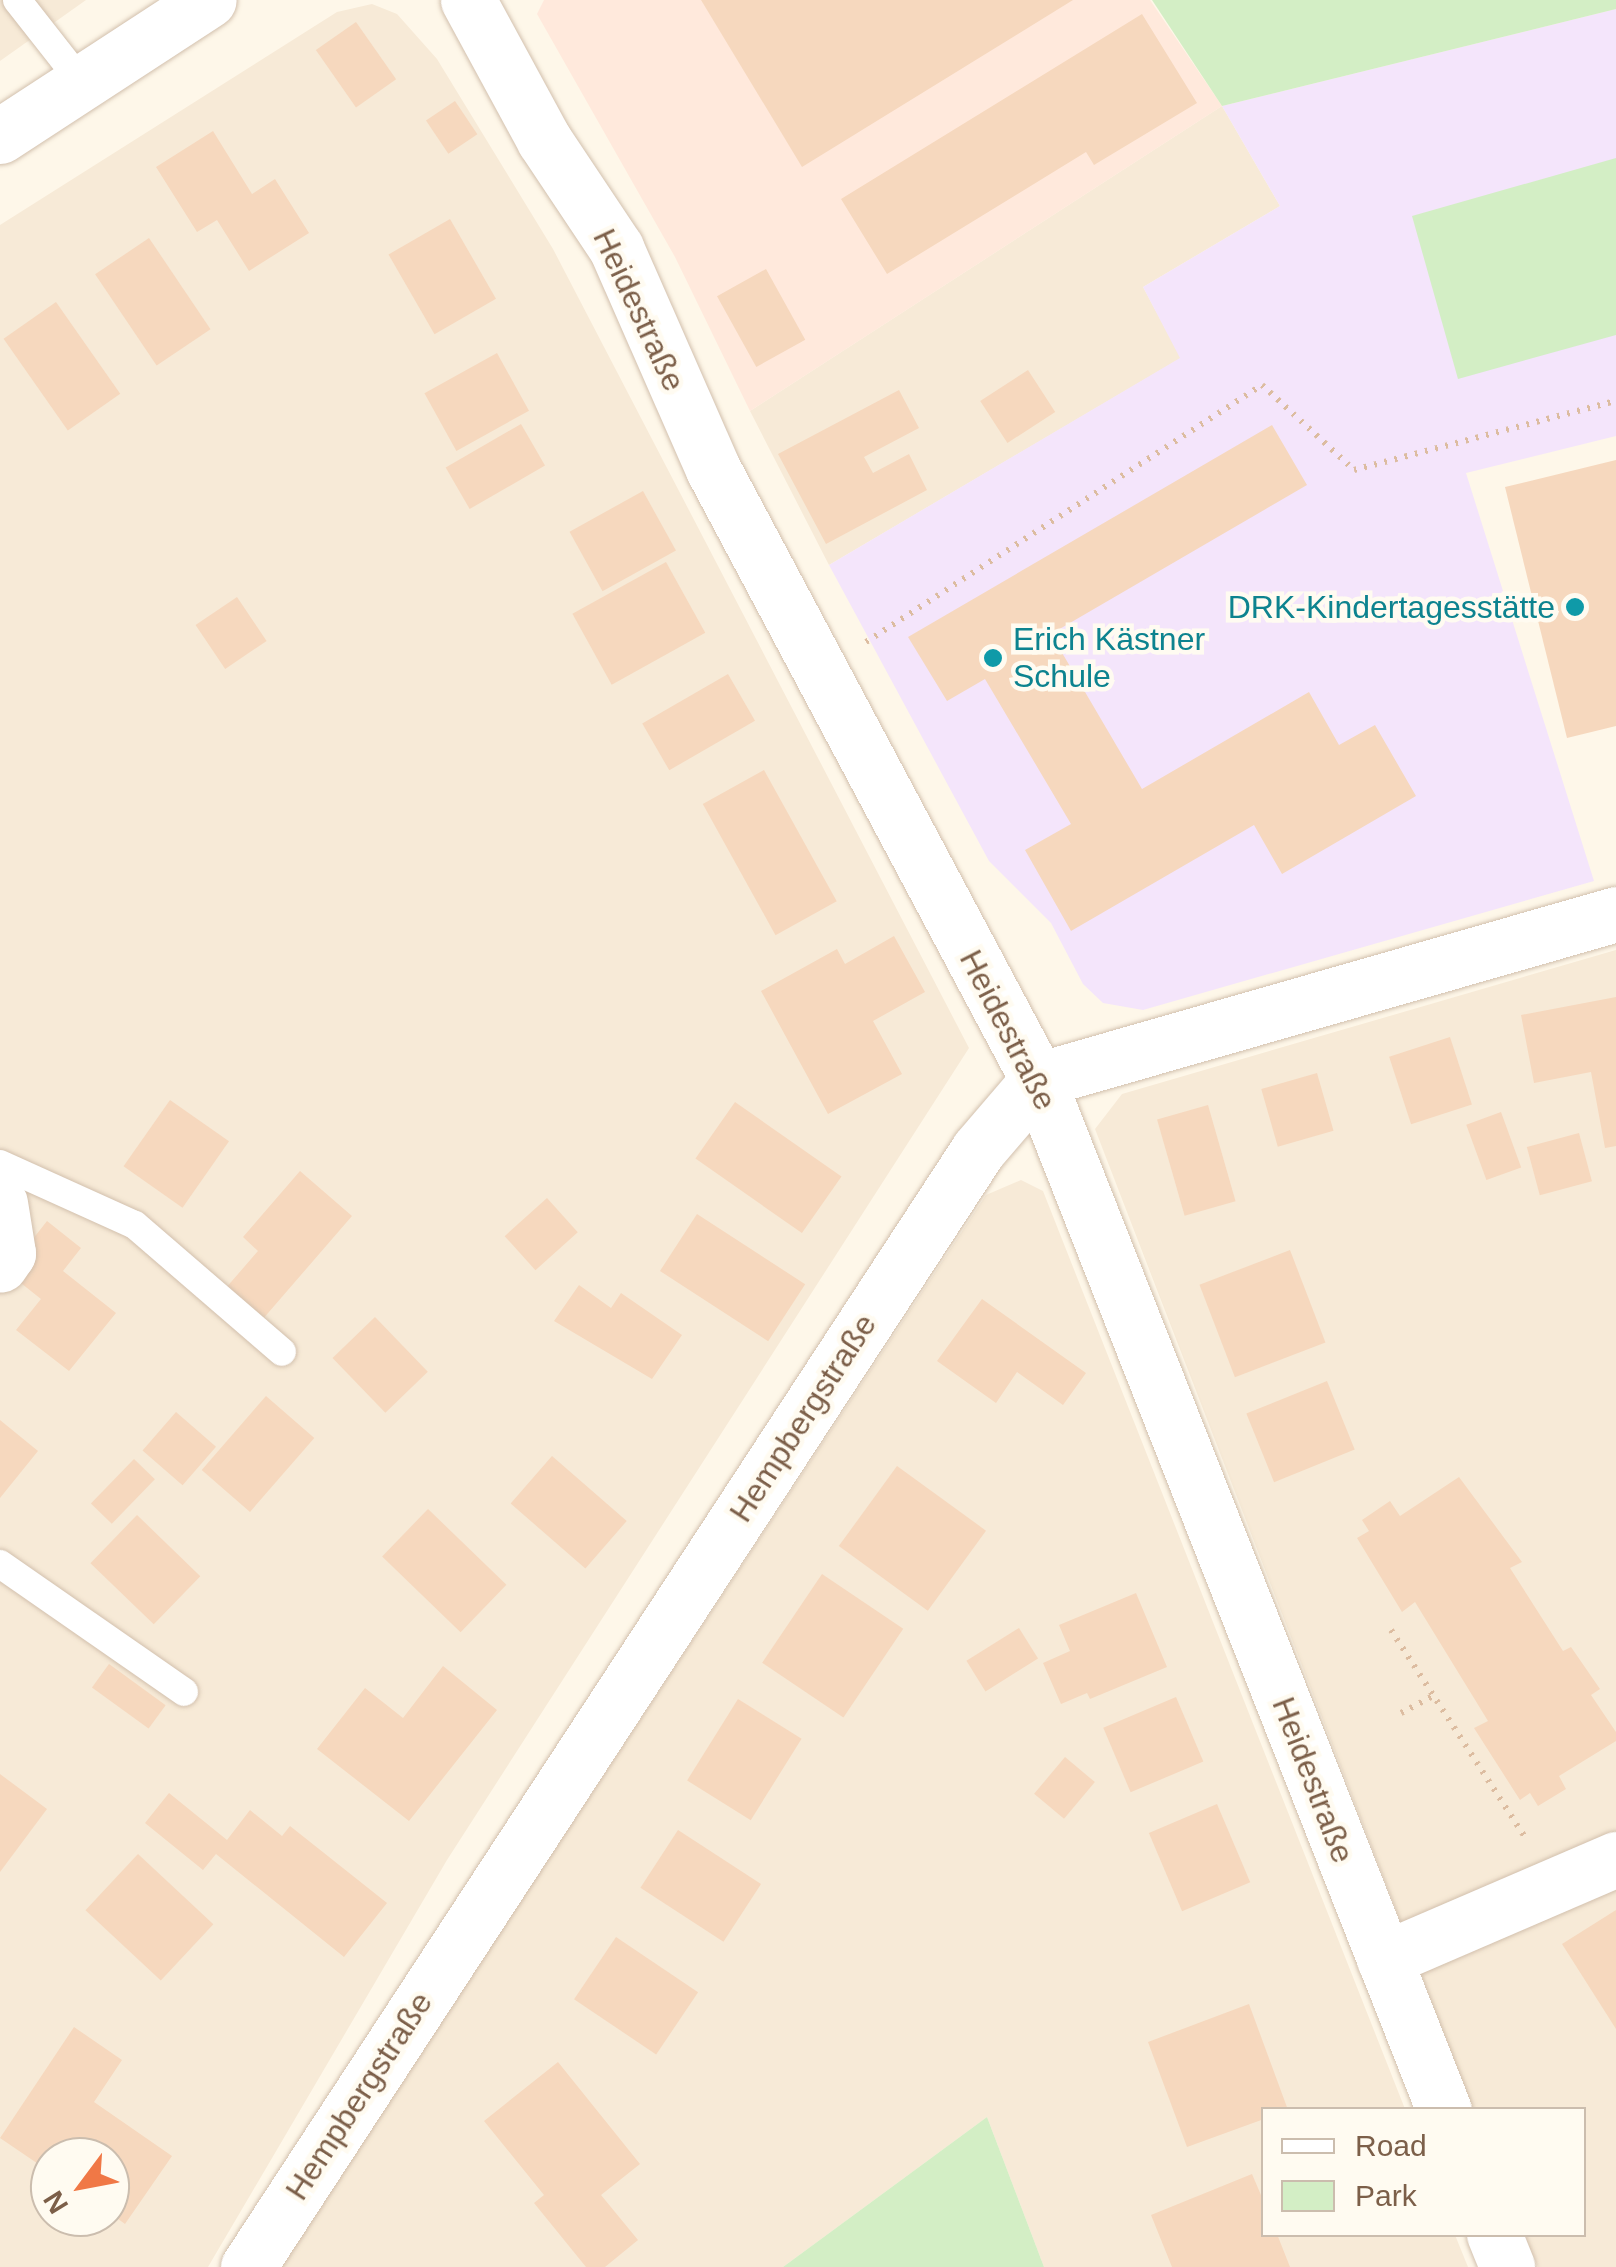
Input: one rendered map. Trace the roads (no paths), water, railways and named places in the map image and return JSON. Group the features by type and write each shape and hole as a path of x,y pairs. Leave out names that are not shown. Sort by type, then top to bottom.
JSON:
{"street":[{"path":"0,136 78,80 209,0"},
{"name":"Heidestraße","path":"468,0 544,140 616,248 713,469 1038,1080 1443,2107"},
{"path":"1038,1080 1616,914"},
{"name":"Hempbergstraße","path":"248,2267 978,1150 1038,1080"},
{"path":"0,1203 8,1253 0,1265"},
{"path":"1384,1959 1616,1859"},
{"path":"1495,2237 1507,2267"}],"lane":[{"path":"17,0 78,80"},
{"path":"0,1164 135,1226 282,1352"},
{"path":"0,1564 184,1692"}],"place":[{"name":"DRK-Kindertagesstätte","path":"1575,607"},
{"name":"Erich Kästner Schule","path":"993,658"}]}
